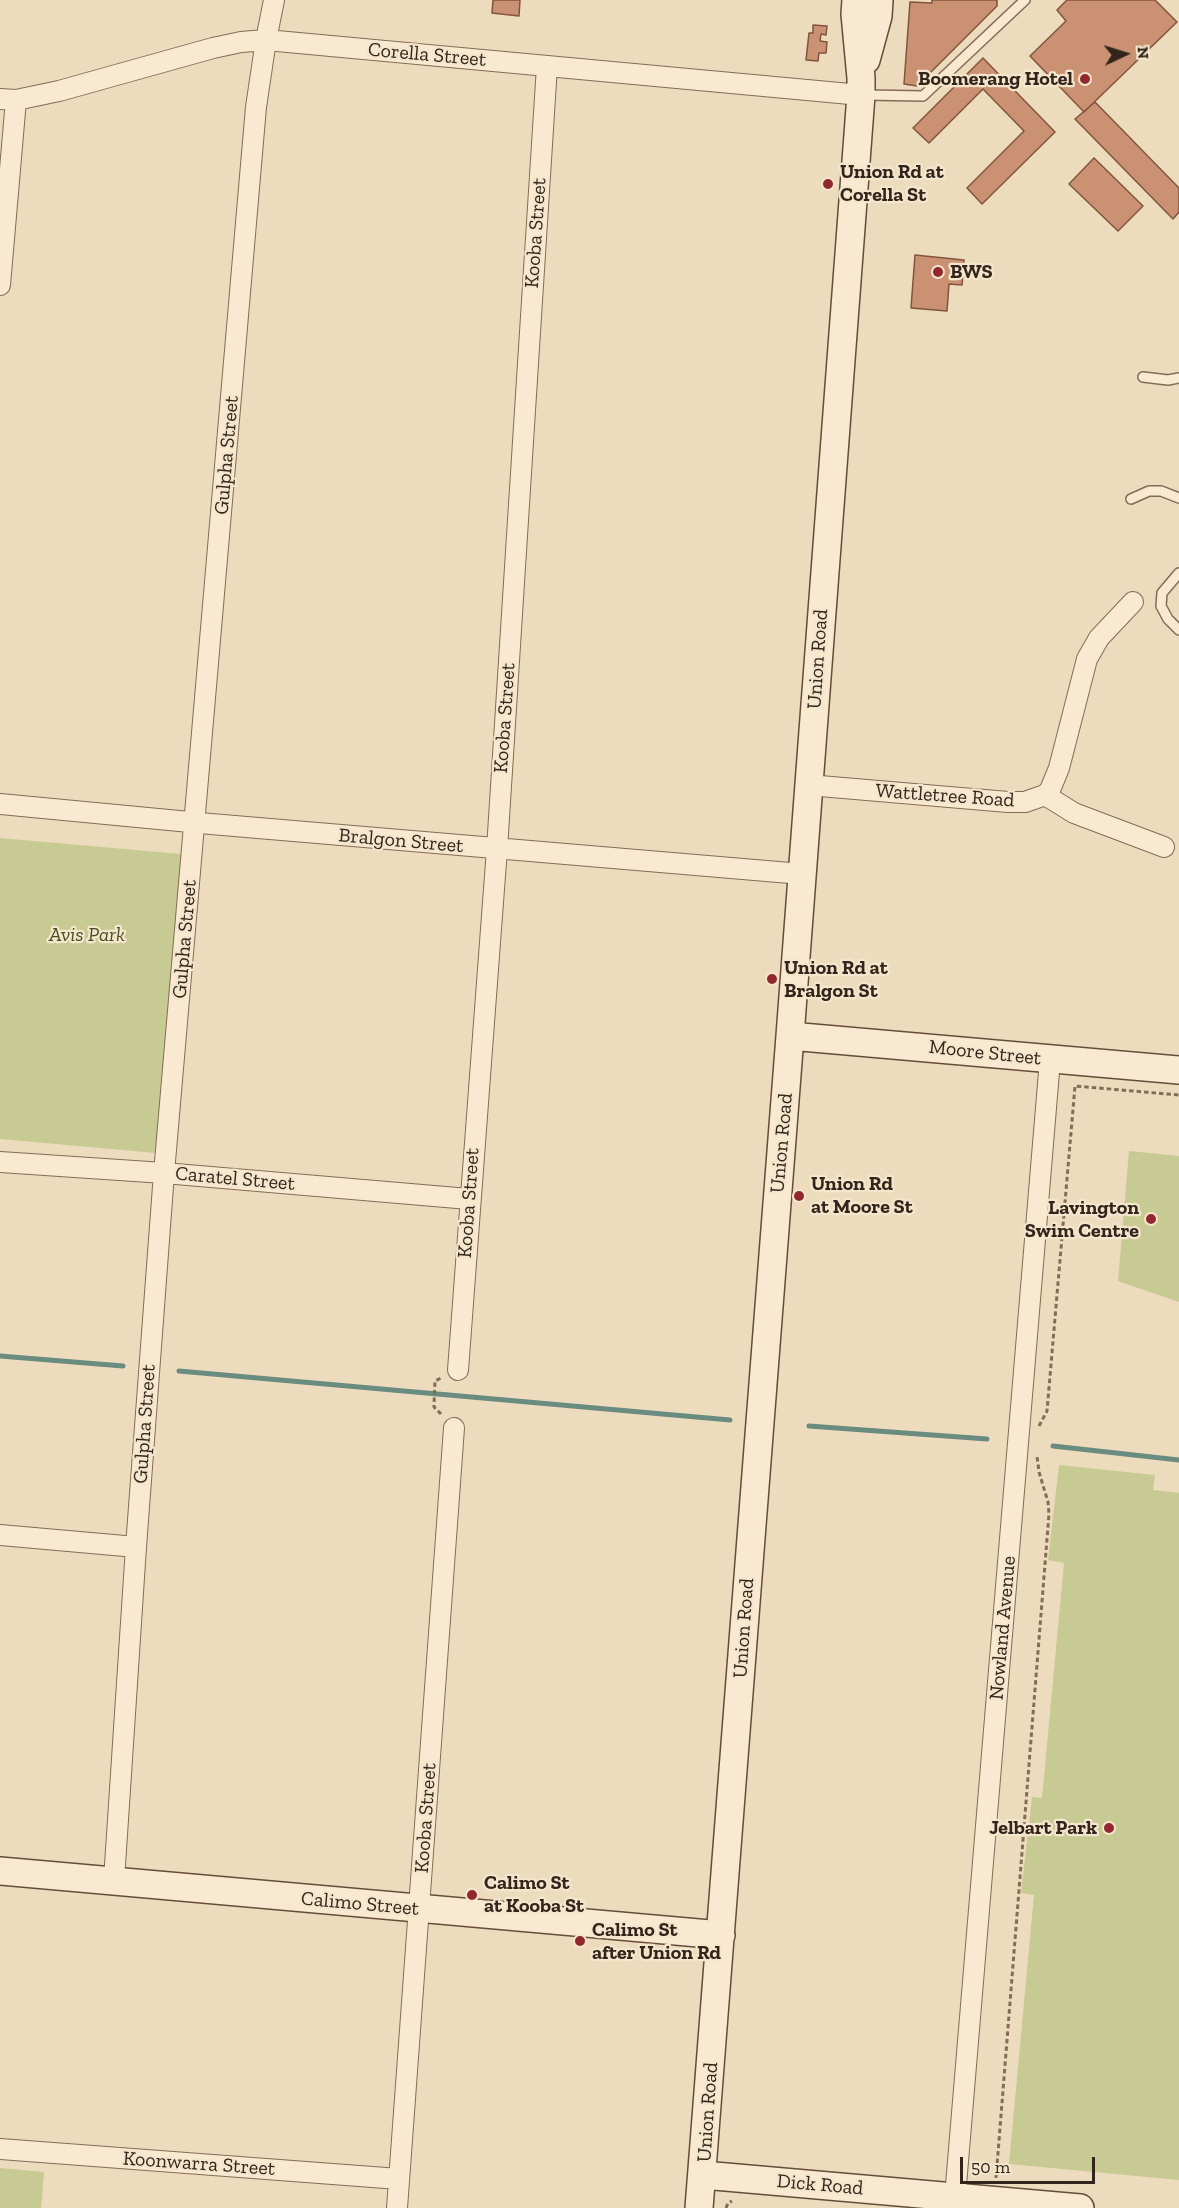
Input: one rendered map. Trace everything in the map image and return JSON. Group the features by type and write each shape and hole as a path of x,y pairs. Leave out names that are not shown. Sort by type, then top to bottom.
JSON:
{"main road":[{"name":"Union Road","path":"699,2208 861,87 855,14 856,0"},
{"name":"Union Road","path":"861,87 878,16 879,0"},
{"name":"Moore Street","path":"790,1036 1179,1070"},
{"name":"Calimo Street","path":"0,1871 720,1935"},
{"name":"Dick Road","path":"703,2175 1072,2208"}],"street":[{"name":"Gulpha Street","path":"114,1880 164,1173 256,107 274,0"},
{"name":"Corella Street","path":"8,100 59,91 213,48 266,40 547,66 861,87"},
{"name":"Kooba Street","path":"458,1370 496,849 547,66"},
{"path":"0,285 8,100"},
{"path":"1133,603 1099,638 1087,659 1059,768 1050,790 1044,795 1074,813 1164,847"},
{"name":"Wattletree Road","path":"808,785 1008,802 1025,802 1044,795"},
{"name":"Bralgon Street","path":"0,804 195,823 802,874"},
{"name":"Nowland Avenue","path":"956,2197 1050,1060"},
{"name":"Caratel Street","path":"0,1162 164,1173 469,1200"},
{"name":"Kooba Street","path":"397,2208 454,1428"},
{"path":"0,1535 136,1547"},
{"name":"Koonwarra Street","path":"0,2149 399,2179"}],"lane":[{"path":"861,87 923,96 1025,0"},
{"path":"1143,376 1168,380 1179,378"},
{"path":"1131,499 1149,491 1161,491 1179,498"},
{"path":"1179,573 1161,593 1161,606 1168,619 1179,630"}],"path":[{"path":"1038,1436 1039,1426 1047,1412 1075,1086 1179,1095"},
{"path":"434,1404 435,1386"},
{"path":"989,2200 995,2182 1049,1514 1048,1502 1039,1472 1038,1446"}],"green space":[{"name":"Avis Park","path":"0,838 181,854 156,1153 0,1139"},
{"name":"Lavington Swim Centre","path":"1129,1151 1179,1156 1179,1302 1118,1281"},
{"name":"Jelbart Park","path":"1059,1465 1155,1475 1153,1490 1179,1493 1179,2180 1009,2164 1034,1895 1021,1893 1032,1797 1042,1798 1064,1563 1048,1560"},
{"path":"0,2168 44,2172 41,2208 0,2208"}],"building":[{"path":"493,0 520,0 519,16 492,13"},
{"path":"932,0 997,0 997,6 917,86 904,84 910,2 932,3"},
{"name":"Boomerang Hotel","path":"1067,0 1155,0 1177,22 1084,112 1030,56 1066,21 1057,10"},
{"path":"813,25 827,26 826,35 821,34 820,41 827,42 826,53 819,53 818,61 806,60 809,33 813,33"},
{"path":"983,58 1055,132 982,204 967,188 1024,131 983,89 929,143 913,128"},
{"path":"1095,102 1179,188 1179,212 1173,219 1075,119"},
{"path":"1094,158 1143,206 1118,231 1069,184"},
{"name":"BWS","path":"915,255 964,260 962,285 949,284 947,311 911,308"}],"waterway":[{"path":"0,1356 123,1366"},
{"path":"179,1371 730,1420"},
{"path":"809,1426 987,1439"},
{"path":"1053,1446 1179,1460"}],"place":[{"name":"Boomerang Hotel","path":"1085,79"},
{"name":"Union Rd at Corella St","path":"828,184"},
{"name":"BWS","path":"938,272"},
{"name":"Union Rd at Bralgon St","path":"772,979"},
{"name":"Union Rd at Moore St","path":"799,1196"},
{"name":"Lavington Swim Centre","path":"1151,1219"},
{"name":"Jelbart Park","path":"1109,1828"},
{"name":"Calimo St at Kooba St","path":"472,1895"},
{"name":"Calimo St after Union Rd","path":"580,1941"}]}
